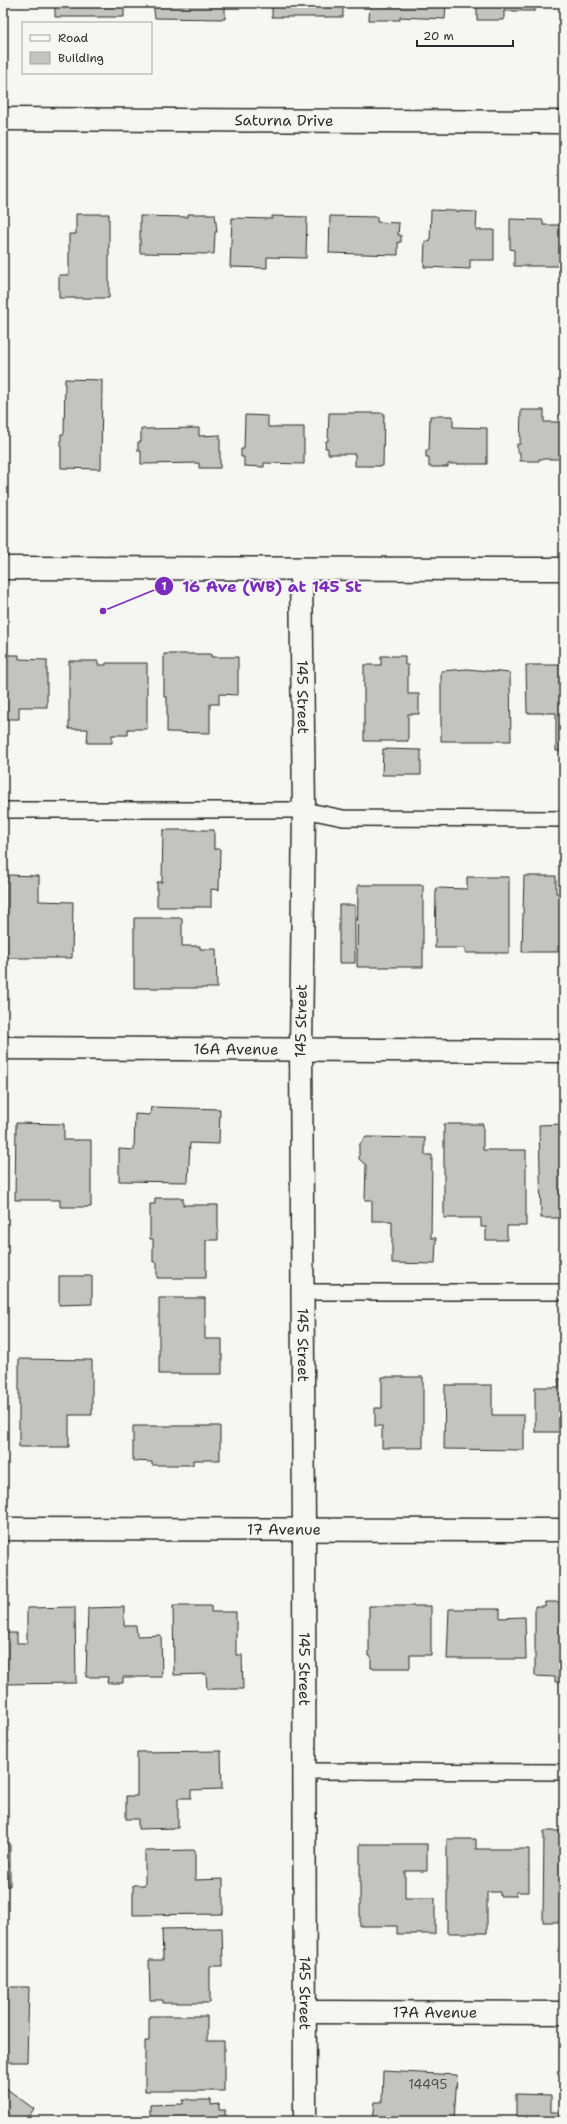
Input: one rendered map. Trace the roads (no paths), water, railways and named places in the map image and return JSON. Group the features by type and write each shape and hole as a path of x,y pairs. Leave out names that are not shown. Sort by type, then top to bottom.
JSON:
{"street":[{"name":"Saturna Drive","path":"3,119 564,122"},
{"path":"3,568 302,570 564,569"},
{"name":"145 Street","path":"302,570 304,810 301,1049 305,1771 305,2121"},
{"name":"16A Avenue","path":"3,1048 564,1051"},
{"name":"17 Avenue","path":"3,1530 564,1530"},
{"name":"17A Avenue","path":"305,2012 564,2013"}],"lane":[{"path":"3,810 304,810 343,818 564,819"},
{"path":"302,1292 564,1292"},
{"path":"305,1771 564,1772"}],"place":[{"name":"16 Ave (WB) at 145 St","path":"103,611"}]}
